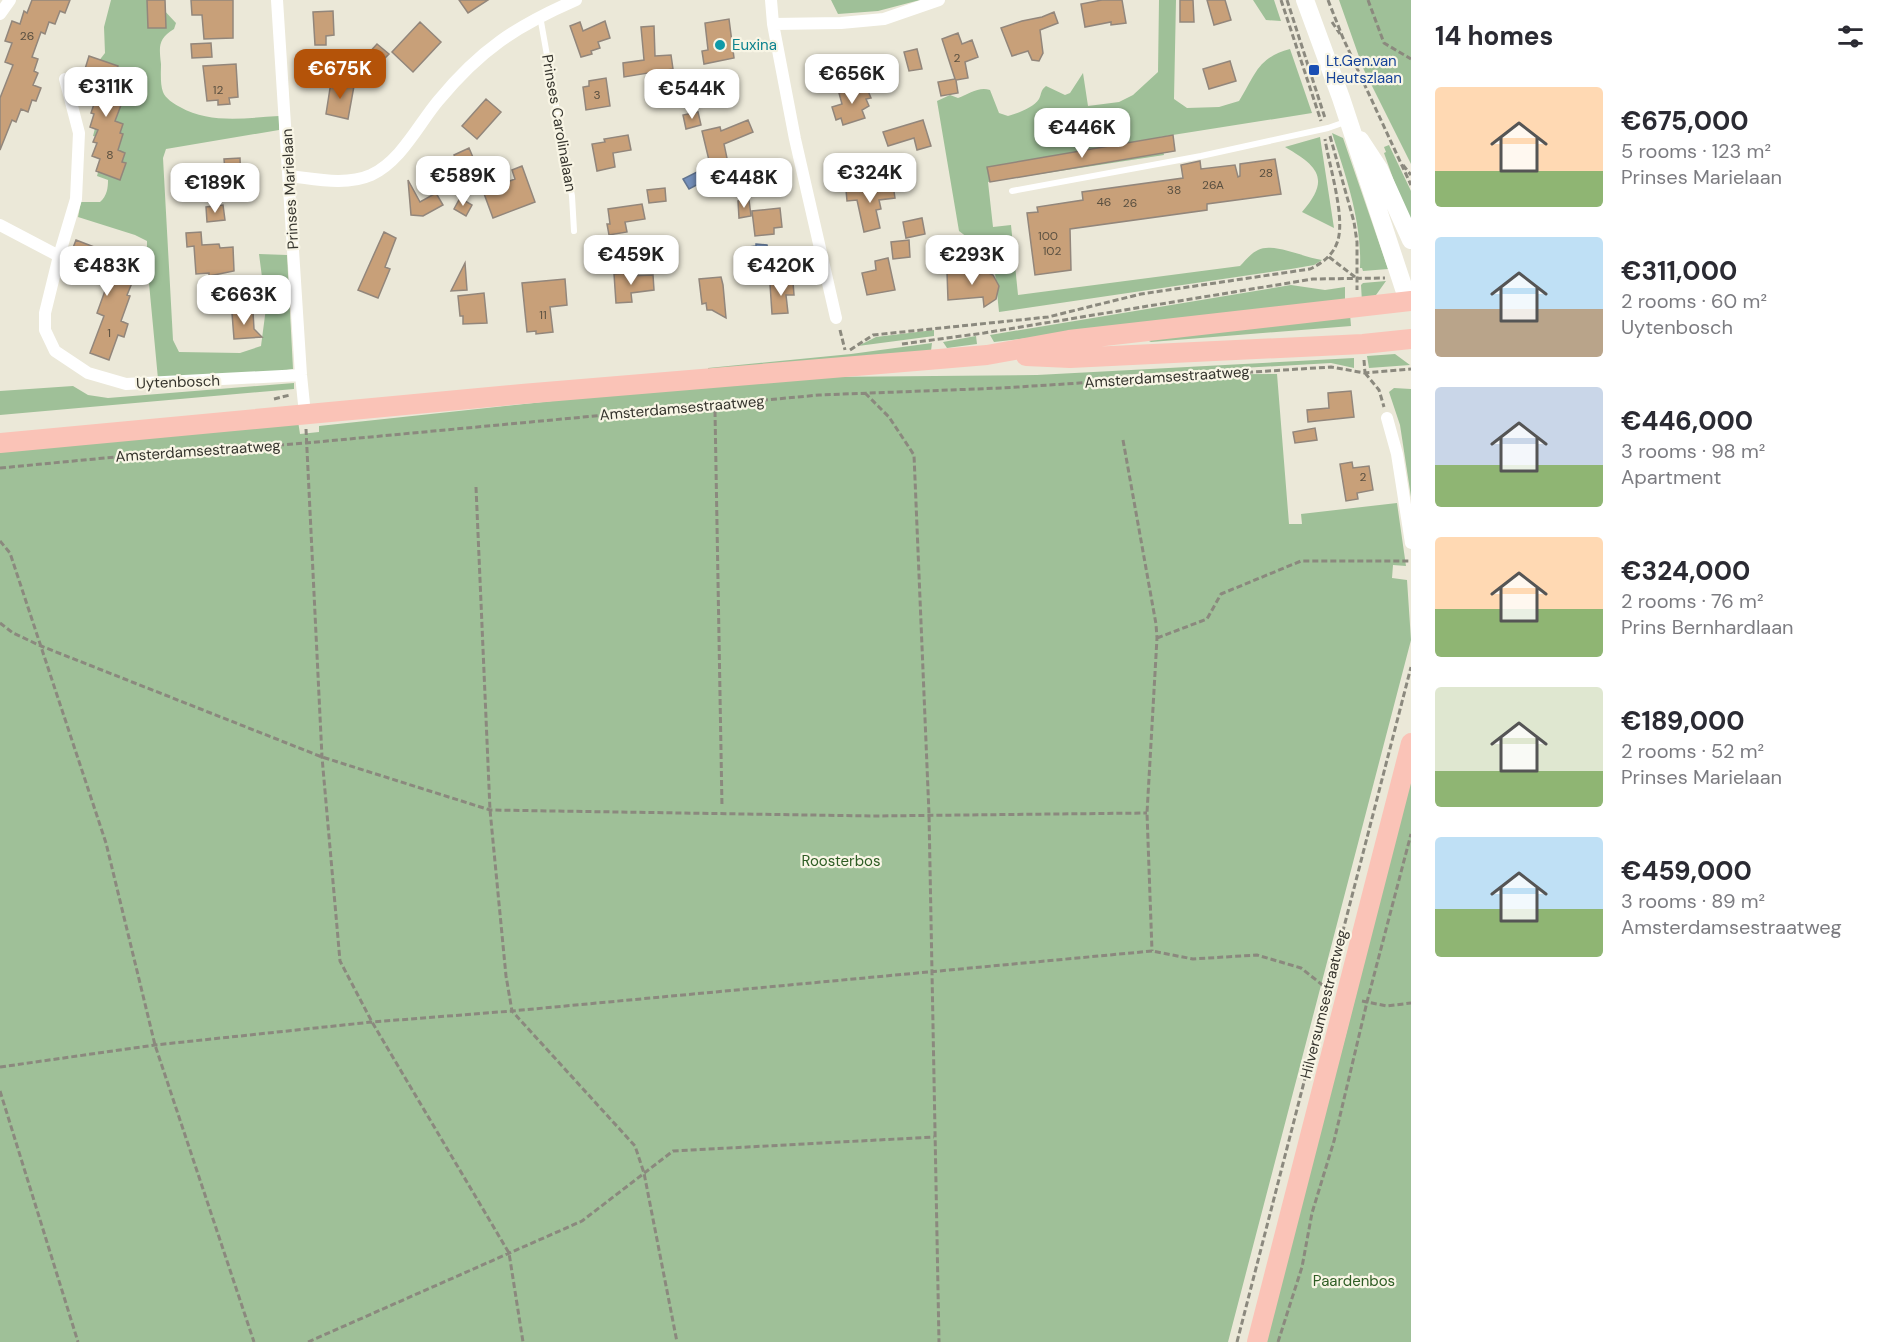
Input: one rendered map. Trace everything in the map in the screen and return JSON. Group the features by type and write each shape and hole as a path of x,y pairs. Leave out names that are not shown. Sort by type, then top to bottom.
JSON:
{"main road":[{"path":"1305,0 1410,305"},
{"path":"1348,121 1379,169 1411,240"},
{"name":"Amsterdamsestraatweg","path":"0,442 987,355 1069,340 1410,305"},
{"name":"Amsterdamsestraatweg","path":"987,355 1082,357 1363,344 1411,339"},
{"name":"Hilversumsestraatweg","path":"1257,1342 1411,743"}],"street":[{"path":"0,14 10,0"},
{"name":"Prinses Marielaan","path":"278,0 305,414"},
{"path":"290,176 340,181 371,175 393,159 438,101 477,58 514,30 576,0"},
{"path":"771,0 773,24 795,139 836,318"},
{"path":"773,24 841,23 884,19 939,0"},
{"name":"Uytenbosch","path":"65,79 78,133 76,199 45,313 45,330 55,351 88,373 126,384 301,375"},
{"path":"0,225 59,256"},
{"path":"1388,418 1399,465 1411,543"}],"lane":[{"name":"Prinses Carolinalaan","path":"540,16 572,196 574,231"},
{"path":"1012,191 1201,156 1323,129 1348,121"}],"path":[{"path":"846,352 873,335 1048,317 1142,294 1310,269 1329,257 1338,241 1340,226 1323,129 1281,0"},
{"path":"1328,0 1343,38 1411,185"},
{"path":"1368,0 1384,43 1411,59"},
{"path":"1400,161 1411,175"},
{"path":"893,345 984,333 1313,279 1333,277 1357,279 1329,257"},
{"path":"836,318 846,352"},
{"path":"835,353 858,350"},
{"name":"Amsterdamsestraatweg","path":"0,468 306,443 819,395 1002,388 1331,367 1365,373 1411,369"},
{"path":"1365,373 1379,390 1388,418"},
{"path":"271,400 302,393"},
{"path":"865,393 889,417 914,455 929,814 939,1342"},
{"path":"715,411 722,807"},
{"path":"305,414 322,757 340,961 372,1022 509,1253 523,1342"},
{"path":"1123,440 1157,638 1147,813 1152,951"},
{"path":"476,486 490,810 506,976 512,1011 635,1146 644,1173 677,1342"},
{"path":"0,541 10,553 106,843 155,1045 254,1342"},
{"path":"1157,638 1207,619 1221,594 1301,561 1411,561"},
{"path":"0,623 13,633 41,646 322,757 490,810 873,816 1147,813"},
{"name":"Hilversumsestraatweg","path":"1237,1342 1411,667"},
{"path":"1278,1342 1302,1267 1312,1213 1334,1141 1366,1002 1411,834"},
{"path":"0,1067 155,1045 372,1022 932,973 1152,951 1193,959 1257,955 1301,968 1327,990 1347,997"},
{"path":"1366,1002 1387,1005 1411,1003"},
{"path":"0,1091 78,1342"},
{"path":"308,1342 582,1221 673,1151 935,1137"}],"green space":[{"path":"111,0 162,0 161,7 176,23 174,29 162,40 160,48 162,89 173,103 191,112 216,118 279,116 279,130 166,149 163,158 173,340 179,352 240,353 261,346 266,308 259,254 287,255 293,369 223,380 158,379 147,241 78,217 81,202 100,202 107,189 108,180 97,176 102,157 102,138 93,136 100,109 93,107 100,81 98,62 105,53 104,27"},
{"path":"831,0 920,0 878,11 838,14"},
{"path":"1159,0 1176,0 1174,99 1187,108 1219,107 1239,101 1258,68 1270,57 1290,49 1312,113 1160,137 1164,155 988,182 993,227 1011,225 1018,295 1240,266 1253,253 1264,248 1280,249 1322,260 1314,265 1291,269 999,312 994,263 988,253 959,231 937,101 950,95 958,98 986,89 990,90 999,113 1008,116 1033,105 1046,86 1065,95 1070,93 1083,73 1088,106 1119,102 1133,95 1158,72"},
{"path":"1253,0 1274,0 1281,21 1266,20"},
{"path":"1339,0 1411,0 1411,164 1363,68"},
{"path":"1332,133 1343,138 1388,269 1363,271 1360,268 1356,216"},
{"path":"1320,137 1334,228 1302,212 1316,191 1317,174 1306,161 1285,147"},
{"path":"1389,145 1411,191 1411,229 1384,153 1386,152 1384,147"},
{"path":"1386,281 1376,295 1362,302 1361,285 1363,283"},
{"path":"1291,285 1325,290 1345,287 1345,301 994,342 990,335"},
{"path":"1350,314 1351,326 1151,342 1143,338"},
{"path":"934,330 934,336 858,346 876,337"},
{"path":"976,336 977,344 947,348 943,342"},
{"path":"932,343 931,351 708,370 708,368 851,354"},
{"path":"1395,354 1410,365 1369,368 1367,356"},
{"name":"Roosterbos","path":"1354,358 1354,368 1331,363 1117,375 1277,374 1289,524 1302,524 1301,514 1397,503 1406,566 1393,565 1392,578 1407,580 1411,640 1228,1342 0,1342 0,451 298,421 300,434 319,432 319,426 645,391 824,377 1037,375"},
{"path":"294,383 294,389 0,415 0,391 73,386 88,395 108,398"},
{"path":"1394,388 1411,389 1411,497 1400,425 1389,392"},
{"name":"Paardenbos","path":"1411,772 1411,1342 1264,1342 1346,1034"}],"water":[{"path":"703,169 708,179 689,189 683,179"},
{"path":"756,244 767,245 769,254 750,256 749,247 756,246"}],"building":[{"path":"32,0 70,0 65,13 60,11 55,24 49,22 45,34 41,32 32,57 38,59 34,71 38,73 33,85 41,88 36,101 32,100 28,112 21,109 16,122 12,120 0,150 0,98 13,65 5,62 12,43 5,41 12,21 20,24 24,11 27,13"},
{"path":"147,0 165,0 166,28 148,28"},
{"path":"191,0 233,0 233,38 204,39 202,15 192,15"},
{"path":"459,0 488,0 468,13"},
{"path":"1102,0 1122,0 1126,23 1111,25 1111,22 1085,27 1081,4"},
{"path":"1180,0 1193,0 1194,22 1180,22"},
{"path":"1207,0 1225,0 1231,20 1214,25"},
{"path":"333,11 334,35 326,36 326,45 315,45 313,12"},
{"path":"1054,12 1058,23 1040,30 1043,53 1039,61 1032,60 1028,51 1012,56 1001,28"},
{"name":"Euxina","path":"729,19 734,58 704,64 702,51 708,50 705,23"},
{"path":"605,21 610,38 598,42 600,48 591,51 592,54 581,57 570,26 580,22 583,31"},
{"path":"420,22 441,42 413,72 392,52"},
{"path":"654,26 655,56 671,55 673,69 624,77 623,63 644,60 641,27"},
{"path":"958,33 962,44 972,40 978,57 965,62 968,78 956,80 958,93 941,96 938,82 955,79 942,39"},
{"path":"211,43 212,57 192,58 191,44"},
{"path":"377,44 389,54 378,65 367,55"},
{"path":"917,49 922,69 909,71 904,52"},
{"path":"89,56 118,66 115,74 118,76 113,92 120,95 117,103 121,105 115,121 123,124 120,133 123,134 118,150 125,153 122,162 126,163 120,180 96,171 100,159 92,156 97,143 93,142 98,130 90,127 95,101 87,98 92,86 88,84 92,72 85,69"},
{"path":"1230,61 1236,81 1209,89 1203,69"},
{"path":"236,64 238,97 229,98 230,104 218,105 218,100 207,101 203,66"},
{"path":"606,78 610,106 586,110 583,87 589,86 589,81"},
{"path":"331,82 354,86 348,119 326,114"},
{"path":"866,86 871,98 866,99 869,106 862,110 865,118 843,125 841,118 836,120 832,107 842,104 839,93"},
{"path":"486,99 501,112 477,139 462,126"},
{"path":"698,112 701,125 686,129 683,115"},
{"path":"748,120 753,132 724,144 728,163 721,165 724,174 713,177 702,131 720,127 721,131"},
{"path":"923,120 931,146 917,150 914,138 888,146 883,132"},
{"path":"628,135 631,150 613,153 615,167 597,171 592,144 605,142 604,139"},
{"path":"1173,135 1175,151 990,182 987,167"},
{"path":"469,148 475,162 459,168 454,155"},
{"path":"240,158 241,182 244,182 245,198 223,200 222,183 226,183 224,159"},
{"path":"1275,159 1281,194 1207,204 1207,210 1070,229 1071,270 1035,275 1027,213 1038,212 1037,207 1083,200 1082,192 1183,178 1181,165 1200,161 1201,169 1235,165 1238,177 1240,176 1240,164"},
{"path":"522,166 535,202 493,218 483,191 515,179 512,170"},
{"path":"408,180 420,202 436,193 443,205 423,216 411,215"},
{"path":"893,185 895,198 879,200 881,209 876,210 880,228 864,232 857,200 847,201 846,190"},
{"path":"665,188 666,201 649,203 647,190"},
{"path":"460,198 472,205 466,216 454,209"},
{"path":"749,200 751,216 739,218 738,201"},
{"path":"642,204 645,219 625,222 627,232 609,235 608,209"},
{"path":"223,205 225,220 207,222 206,207"},
{"path":"780,208 782,227 774,228 774,234 755,236 752,211"},
{"path":"922,218 925,234 906,238 903,222"},
{"path":"201,232 202,245 219,244 220,248 233,247 234,271 209,276 209,273 196,274 194,246 187,247 186,233"},
{"path":"384,232 396,238 385,267 390,269 378,298 358,290"},
{"path":"76,240 107,252 104,259 128,267 124,280 132,283 121,321 128,324 124,337 118,335 109,360 90,353 104,316 97,313 106,288 103,287 106,279 85,272 89,260 71,253"},
{"path":"909,240 910,257 893,259 891,242"},
{"path":"888,258 895,290 867,295 862,273 876,270 875,261"},
{"path":"767,259 768,275 747,277 745,261"},
{"path":"465,263 467,290 451,291"},
{"path":"984,271 993,275 999,286 996,299 984,307 983,297 948,300 947,272"},
{"path":"628,273 628,276 653,275 654,290 631,293 632,302 616,303 614,274"},
{"path":"721,277 726,318 712,310 707,310 706,303 702,304 699,279"},
{"path":"565,279 567,305 550,307 553,332 536,334 536,331 527,332 522,283"},
{"path":"793,282 794,295 786,295 788,313 772,314 770,284"},
{"path":"484,293 487,323 463,324 458,296"},
{"path":"253,312 254,329 262,337 234,339 232,313"},
{"path":"1351,391 1354,417 1308,422 1307,410 1329,408 1328,393"},
{"path":"1315,428 1317,440 1295,443 1293,432"},
{"path":"1352,462 1353,468 1369,466 1373,490 1357,493 1358,499 1346,501 1340,464"}],"place":[{"name":"Euxina","path":"720,45"},
{"name":"Lt.Gen.van Heutszlaan","path":"1314,70"}]}
